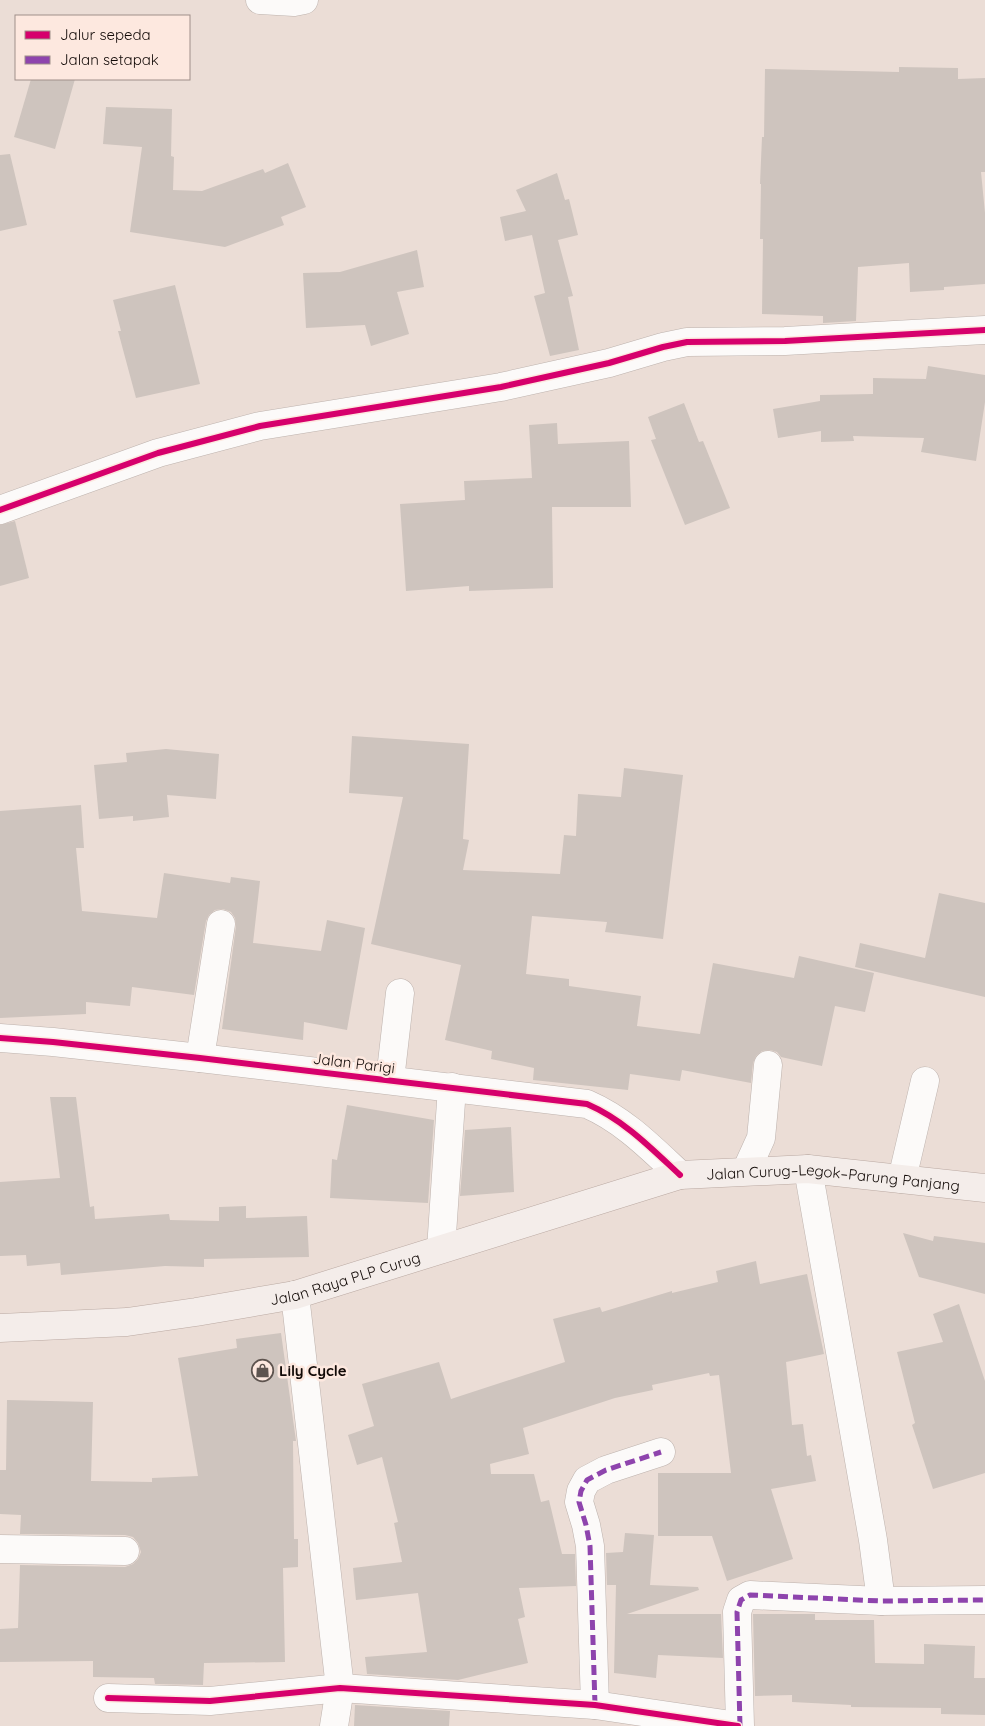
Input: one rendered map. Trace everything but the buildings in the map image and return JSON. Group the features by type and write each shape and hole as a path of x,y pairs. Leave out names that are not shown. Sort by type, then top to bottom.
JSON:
{"main road":[{"name":"Jalan Curug–Legok–Parung Panjang","path":"680,1175 808,1169 985,1188"},
{"name":"Jalan Raya PLP Curug","path":"0,1328 127,1322 295,1295 680,1175"}],"street":[{"path":"260,0 287,2 304,0"},
{"path":"0,510 158,454 260,426 501,387 609,363 663,346 713,342 785,341 985,330"},
{"path":"200,1058 220,924"},
{"path":"390,1080 400,993"},
{"name":"Jalan Parigi","path":"0,1038 200,1058 587,1104 607,1113 635,1134 680,1175"},
{"path":"746,1172 761,1138 768,1064"},
{"path":"902,1179 925,1081"},
{"path":"441,1249 452,1087"},
{"path":"808,1169 874,1540 882,1601"},
{"path":"295,1295 340,1688 334,1726"},
{"path":"595,1705 590,1546 579,1502 581,1491 587,1480 606,1470 661,1452"},
{"path":"0,1549 125,1551"},
{"path":"108,1698 210,1701 340,1688 595,1705 739,1726 737,1612 741,1600 750,1595 882,1601 985,1600"}],"marked path":[{"path":"595,1705 590,1546 579,1502 581,1491 587,1480 606,1470 661,1452"},
{"path":"740,1726 737,1612 741,1600 750,1595 881,1601 985,1600"}],"cycle path":[{"path":"0,510 158,453 260,426 501,387 609,363 687,342 785,341 985,330"},
{"path":"0,1038 200,1058 587,1104 625,1126 680,1175"},
{"path":"108,1698 210,1701 340,1688 595,1705 738,1726"}],"place":[{"name":"Lily Cycle","path":"263,1370"}]}
